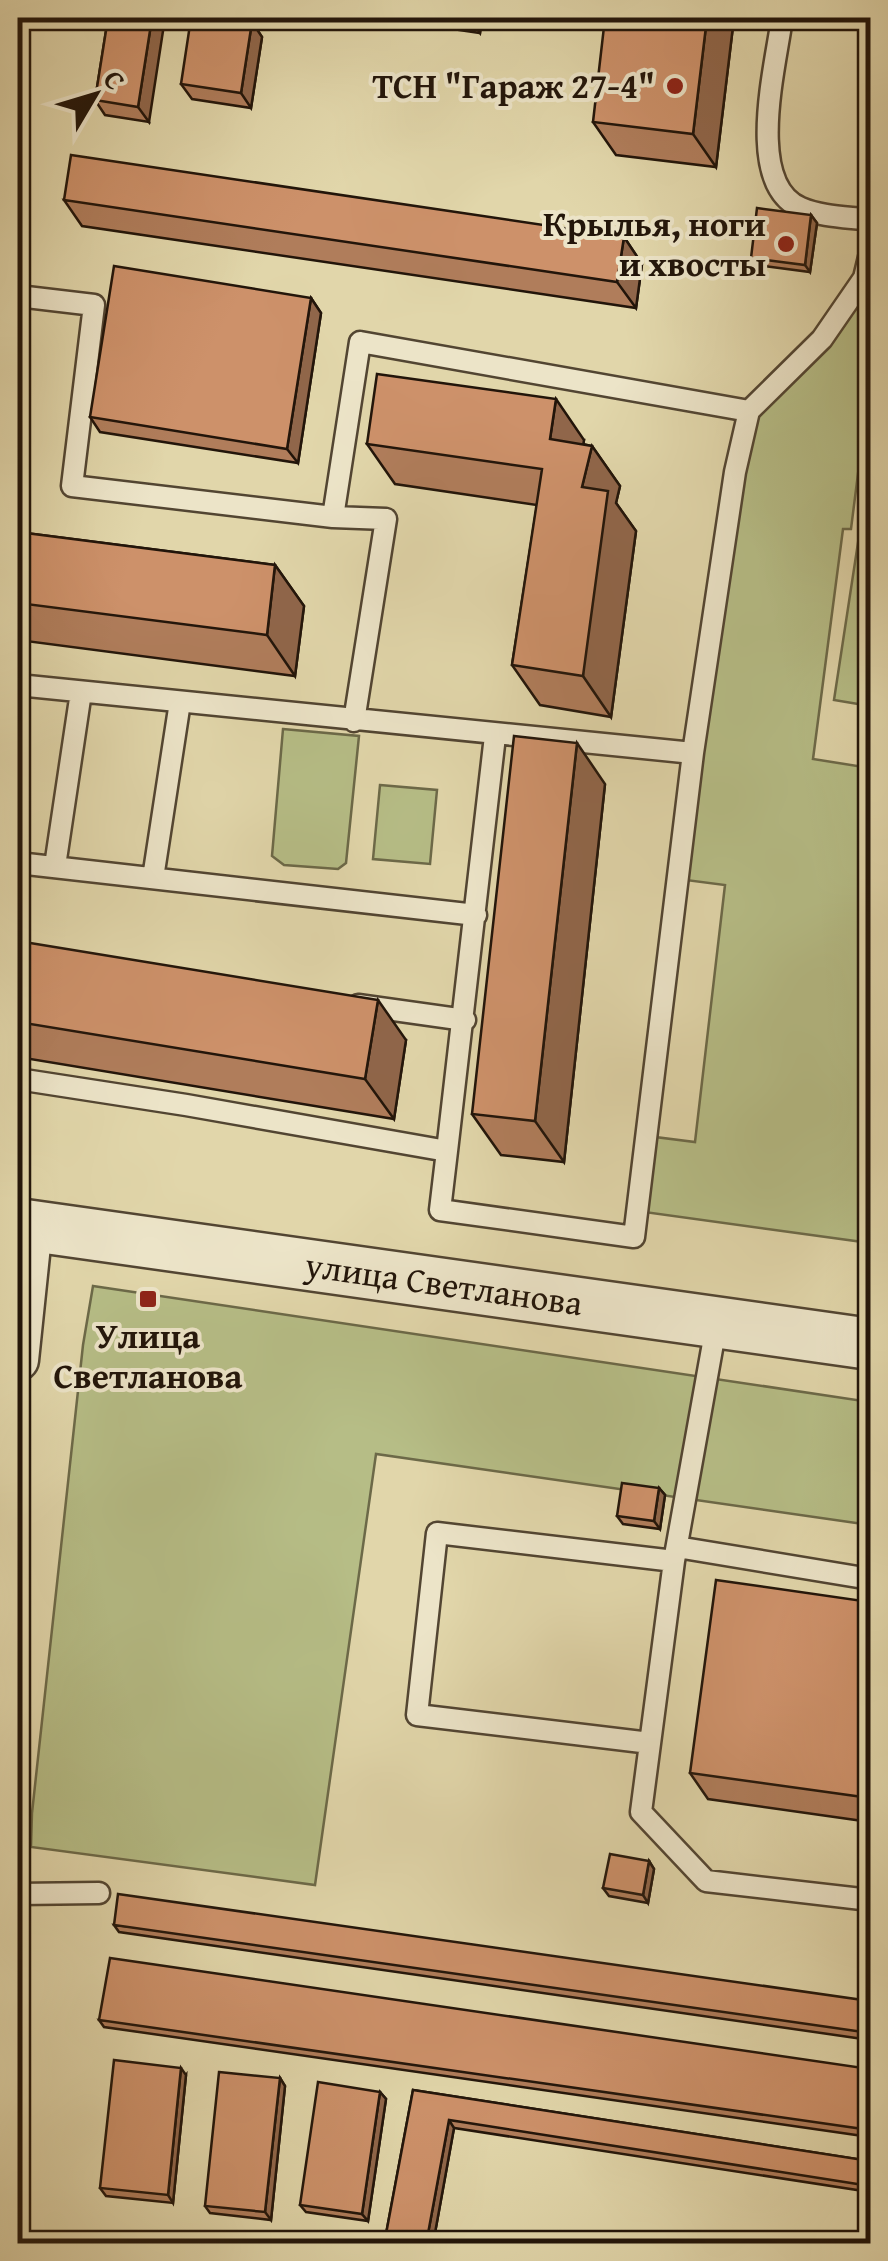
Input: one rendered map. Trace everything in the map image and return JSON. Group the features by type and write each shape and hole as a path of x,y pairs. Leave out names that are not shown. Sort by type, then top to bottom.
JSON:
{"street":[{"name":"улица Светланова","path":"25,1225 870,1344"},
{"path":"18,1360 25,1225"}],"lane":[{"path":"782,18 768,128 770,170 786,197 799,208 870,220"},
{"path":"496,736 440,1210 634,1237 693,754 735,472 749,411 822,339 864,278 870,253"},
{"path":"18,296 94,305 72,486 333,518 386,519 354,721"},
{"path":"333,518 360,342 749,411"},
{"path":"18,685 693,754"},
{"path":"55,866 81,692"},
{"path":"153,878 180,702"},
{"path":"18,863 476,914"},
{"path":"328,1001 464,1020"},
{"path":"18,1080 186,1104 448,1150"},
{"path":"717,1320 675,1554 641,1812 706,1881 870,1900"},
{"path":"650,1742 416,1715 437,1534 675,1554 870,1579"},
{"path":"18,1894 99,1893"}],"green space":[{"path":"870,278 870,379 851,529 843,529 813,759 870,768 870,1243 637,1211 647,1136 695,1142 725,885 678,879 749,411"},
{"path":"870,464 870,706 834,700"},
{"path":"283,729 359,736 346,863 338,869 284,865 272,856"},
{"path":"380,785 437,790 430,864 373,859"},
{"path":"93,1286 870,1402 870,1525 376,1454 315,1885 31,1847 83,1345"}],"building":[{"path":"108,18 152,18 138,107 95,100"},
{"path":"191,18 252,22 241,93 181,84"},
{"path":"605,18 707,18 693,134 593,122"},
{"path":"71,155 624,237 617,282 64,200"},
{"name":"Крылья, ноги и хвосты","path":"757,208 811,215 805,265 751,258"},
{"path":"114,266 311,298 287,449 90,417"},
{"path":"377,374 556,399 550,439 592,446 582,487 608,491 583,676 512,665 542,469 367,444"},
{"path":"18,532 275,565 267,635 18,603"},
{"path":"514,736 577,743 535,1121 472,1114"},
{"path":"18,941 378,1000 365,1079 18,1022"},
{"path":"622,1483 659,1488 654,1521 617,1516"},
{"path":"716,1580 870,1602 870,1798 690,1773"},
{"path":"610,1854 649,1861 643,1895 603,1888"},
{"path":"118,1894 870,2001 870,2033 114,1925"},
{"path":"110,1958 870,2069 870,2130 99,2020"},
{"path":"114,2060 181,2068 168,2195 100,2188"},
{"path":"219,2072 280,2078 265,2212 205,2206"},
{"path":"318,2082 380,2092 362,2214 300,2205"},
{"path":"413,2090 870,2161 870,2186 449,2120 427,2239 386,2234"}],"place":[{"name":"ТСН \"Гараж 27-4\"","path":"675,86"},
{"name":"Крылья, ноги и хвосты","path":"786,244"},
{"name":"Улица Светланова","path":"148,1299"}]}
